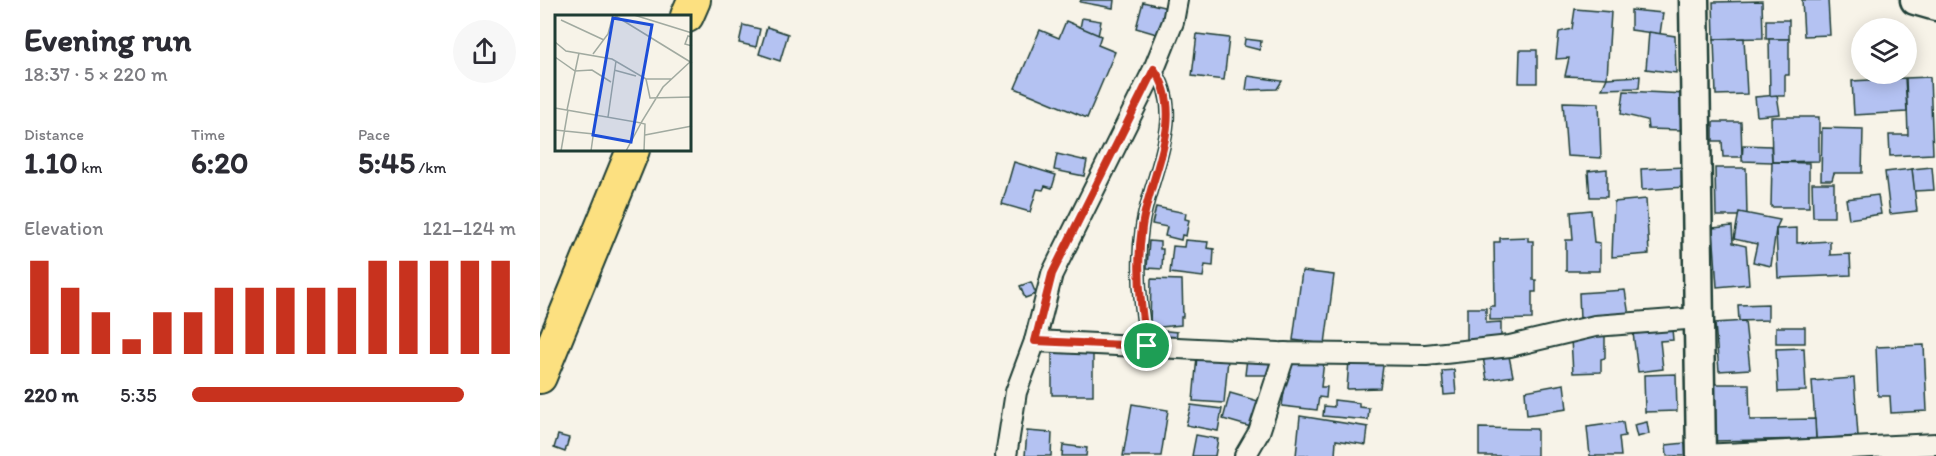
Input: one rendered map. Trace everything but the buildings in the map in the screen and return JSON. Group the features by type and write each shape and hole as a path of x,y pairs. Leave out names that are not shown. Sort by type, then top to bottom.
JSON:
{"main road":[{"path":"687,15 694,0"},
{"path":"540,377 632,152"}],"street":[{"path":"1006,456 1016,392 1035,341 1052,274 1154,69 1173,22 1177,0"},
{"path":"1694,0 1701,456 1925,448"},
{"path":"1915,0 1936,6"},
{"path":"1035,341 1285,353 1426,355 1510,346 1595,326 1699,318"},
{"path":"1245,456 1259,432 1285,353"}],"lane":[{"path":"1147,346 1140,308 1142,226 1168,126 1164,82 1154,69"}],"route":[{"path":"1154,69 1164,82 1168,126 1142,226 1139,257 1140,308 1147,346 1035,341 1052,274 1154,69"}]}
